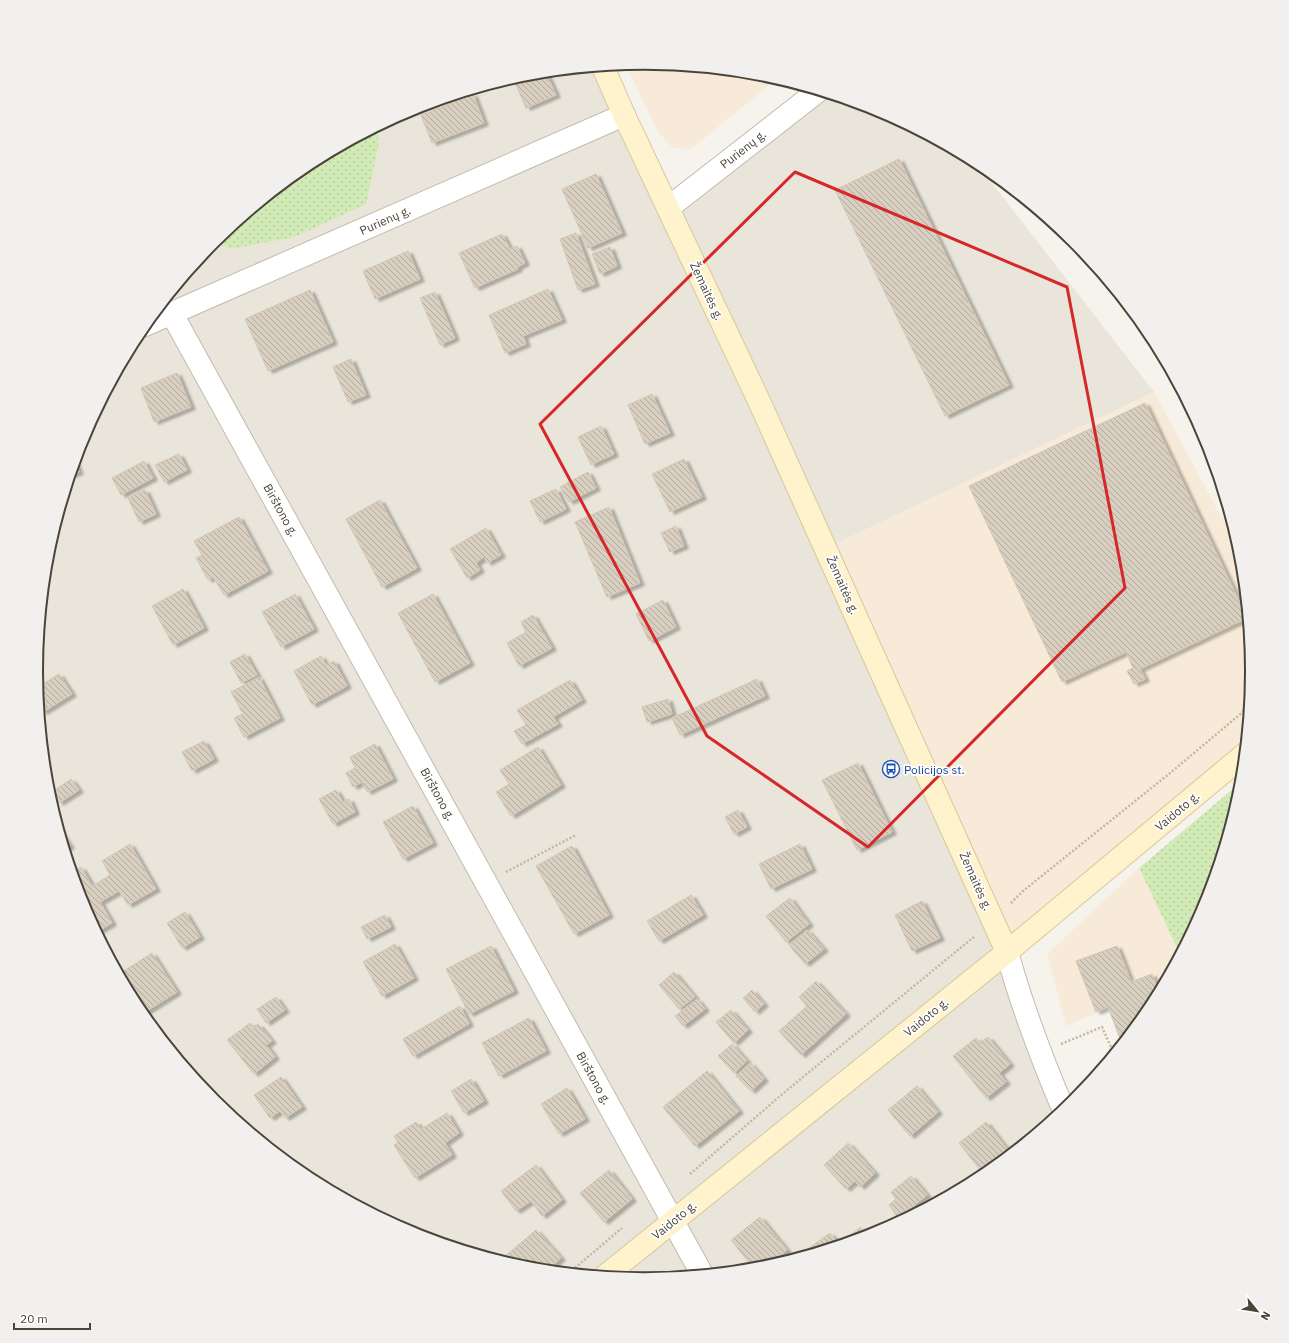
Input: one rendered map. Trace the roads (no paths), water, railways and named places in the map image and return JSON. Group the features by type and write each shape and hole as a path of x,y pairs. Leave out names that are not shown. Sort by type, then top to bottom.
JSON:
{"main road":[{"name":"Žemaitės g.","path":"605,71 804,499 908,733 994,920 1007,952"},
{"name":"Vaidoto g.","path":"610,1272 1007,952 1239,759"}],"street":[{"name":"Purienų g.","path":"668,208 814,94"},
{"name":"Purienų g.","path":"156,321 624,115"},
{"name":"Birštono g.","path":"172,314 700,1270"},
{"name":"Žemaitės g.","path":"1007,952 1017,988 1039,1053 1061,1105"}],"place":[{"name":"Policijos st.","path":"891,769"}]}
